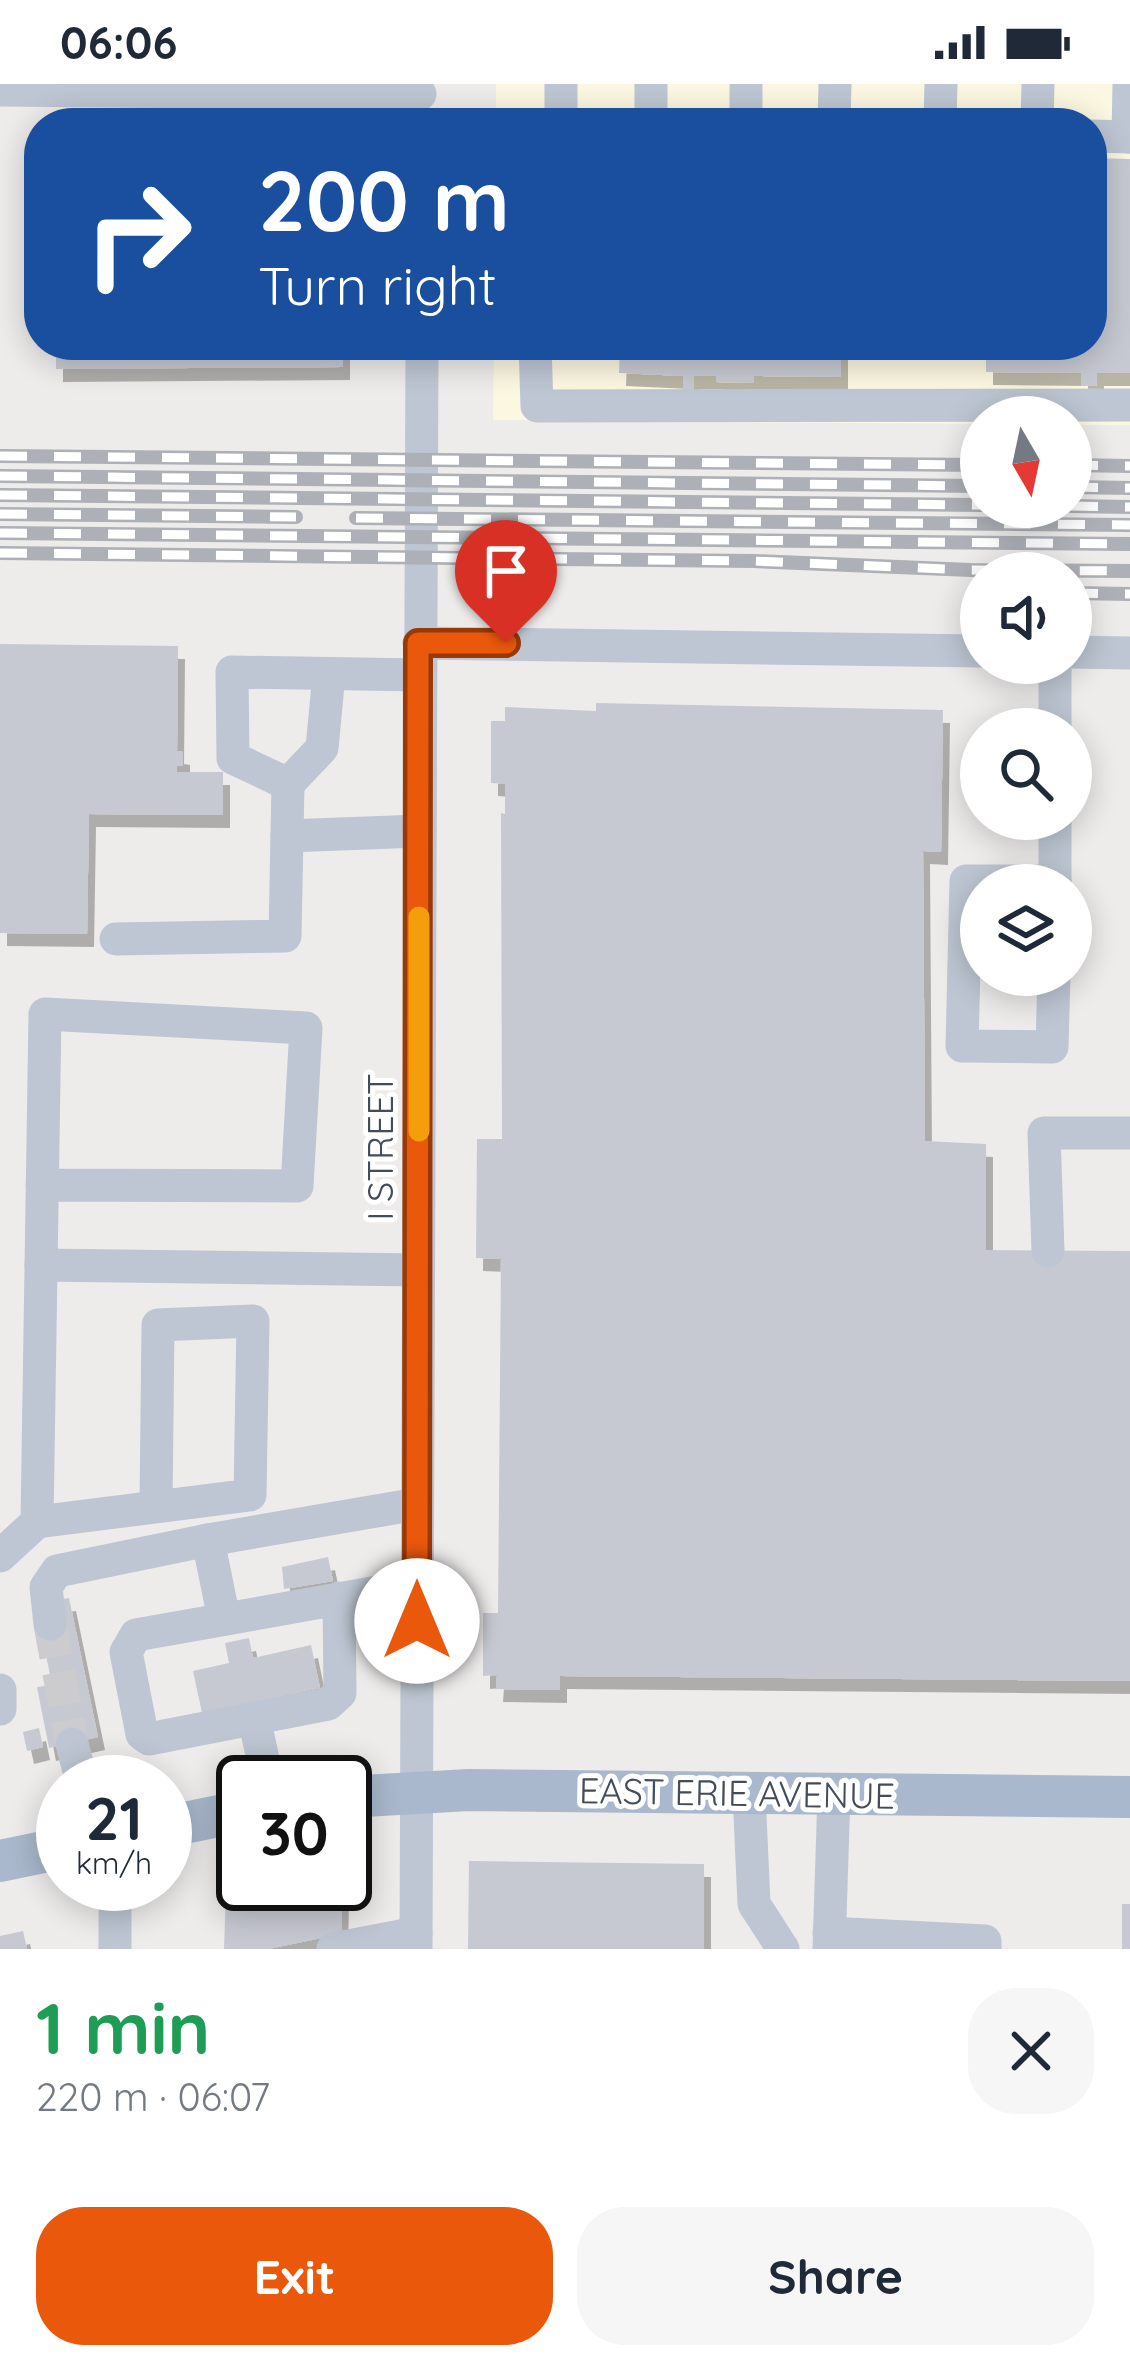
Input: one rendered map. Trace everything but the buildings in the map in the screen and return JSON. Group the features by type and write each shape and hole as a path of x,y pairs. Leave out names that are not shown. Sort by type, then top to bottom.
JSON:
{"main road":[{"name":"EAST ERIE AVENUE","path":"372,1795 1130,1797"},
{"path":"0,1861 36,1854"}],"street":[{"path":"1129,84 1129,136"},
{"path":"0,90 420,100"},
{"name":"I STREET","path":"416,1941 422,360"},
{"path":"535,360 537,406 1130,405"},
{"path":"288,784 233,758 232,672 329,674 419,659 960,651"},
{"path":"1092,652 1130,653"},
{"path":"116,939 284,936 288,784 322,748 329,674"},
{"path":"287,836 420,831"},
{"path":"963,996 962,1046 1052,1047 1053,996"},
{"path":"37,1522 42,1185 45,1014 306,1028 297,1186 42,1185"},
{"path":"1048,1251 1044,1133 1130,1132"},
{"path":"41,1265 418,1270"},
{"path":"0,1556 37,1522 250,1495 253,1322 158,1325 156,1506"},
{"path":"50,1624 46,1587 57,1571 418,1504"},
{"path":"208,1540 224,1619"},
{"path":"339,1598 340,1693 328,1704 149,1739 142,1734 126,1652 136,1635 339,1598 417,1585"},
{"path":"0,1690 0,1709"},
{"path":"254,1718 262,1755"},
{"path":"72,1744 75,1755"},
{"path":"749,1793 754,1904 783,1949"},
{"path":"834,1794 829,1941 985,1940 985,1949"},
{"path":"115,1911 116,1949"},
{"path":"333,1949 416,1941"}],"shaded area":[{"path":"496,84 1130,84 1130,425 1092,425 1092,396 960,396 960,424 493,420 494,360 1107,360 1107,108 496,108"}],"tunnel":[{"path":"50,1624 72,1744"}],"railway":[{"path":"0,456 960,465"},
{"path":"1092,465 1130,466"},
{"path":"0,476 960,486"},
{"path":"1092,487 1130,488"},
{"path":"0,495 960,505"},
{"path":"1092,506 1130,507"},
{"path":"0,514 296,517"},
{"path":"356,518 1130,525"},
{"path":"0,533 1130,544"},
{"path":"0,553 753,561 1130,571"},
{"path":"1092,593 1130,594"}],"slow traffic":[{"path":"419,917 419,1131"}],"route":[{"path":"417,1621 418,643 506,643"}]}
